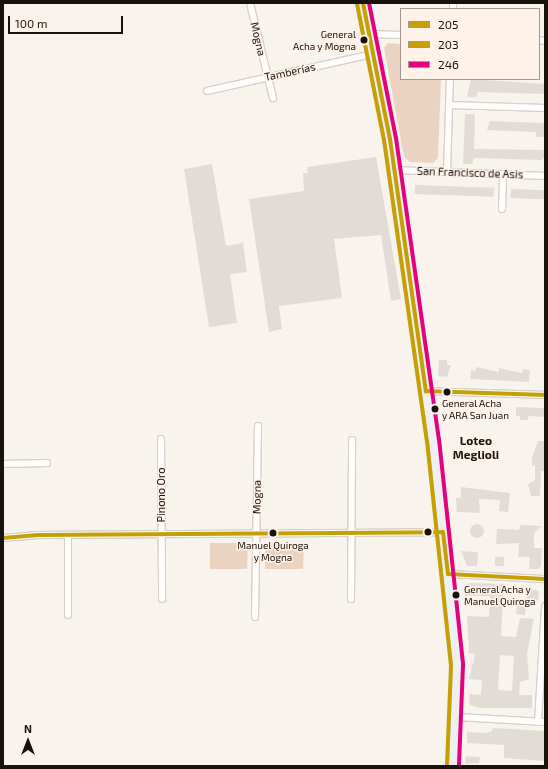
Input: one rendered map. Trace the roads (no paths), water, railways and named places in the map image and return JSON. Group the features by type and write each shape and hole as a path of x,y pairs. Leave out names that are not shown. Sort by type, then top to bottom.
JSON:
{"main road":[{"path":"363,3 395,170 426,391 448,574 456,658 457,717 453,766"}],"street":[{"name":"Mogna","path":"250,3 266,77 273,98"},
{"path":"369,34 400,35"},
{"name":"Tamberías","path":"206,90 373,54"},
{"path":"447,172 450,80"},
{"path":"449,104 545,108"},
{"name":"San Francisco de Asis","path":"395,170 545,176"},
{"path":"502,209 503,174"},
{"path":"426,391 545,395"},
{"name":"Mogna","path":"256,617 258,426"},
{"name":"Pinono Oro","path":"161,439 162,599"},
{"path":"351,599 352,440"},
{"path":"3,464 47,463"},
{"path":"3,538 68,535 443,532"},
{"path":"68,535 68,615"},
{"path":"448,574 545,578"},
{"path":"538,722 545,606"},
{"path":"457,717 545,722"}],"place":[{"name":"General Acha y Mogna","path":"364,40"},
{"name":"General Acha y ARA San Juan","path":"435,409"},
{"name":"Manuel Quiroga y Mogna","path":"273,533"},
{"name":"General Acha y Manuel Quiroga","path":"456,595"}],"district":[{"name":"Loteo Meglioli","path":"476,448"}]}
